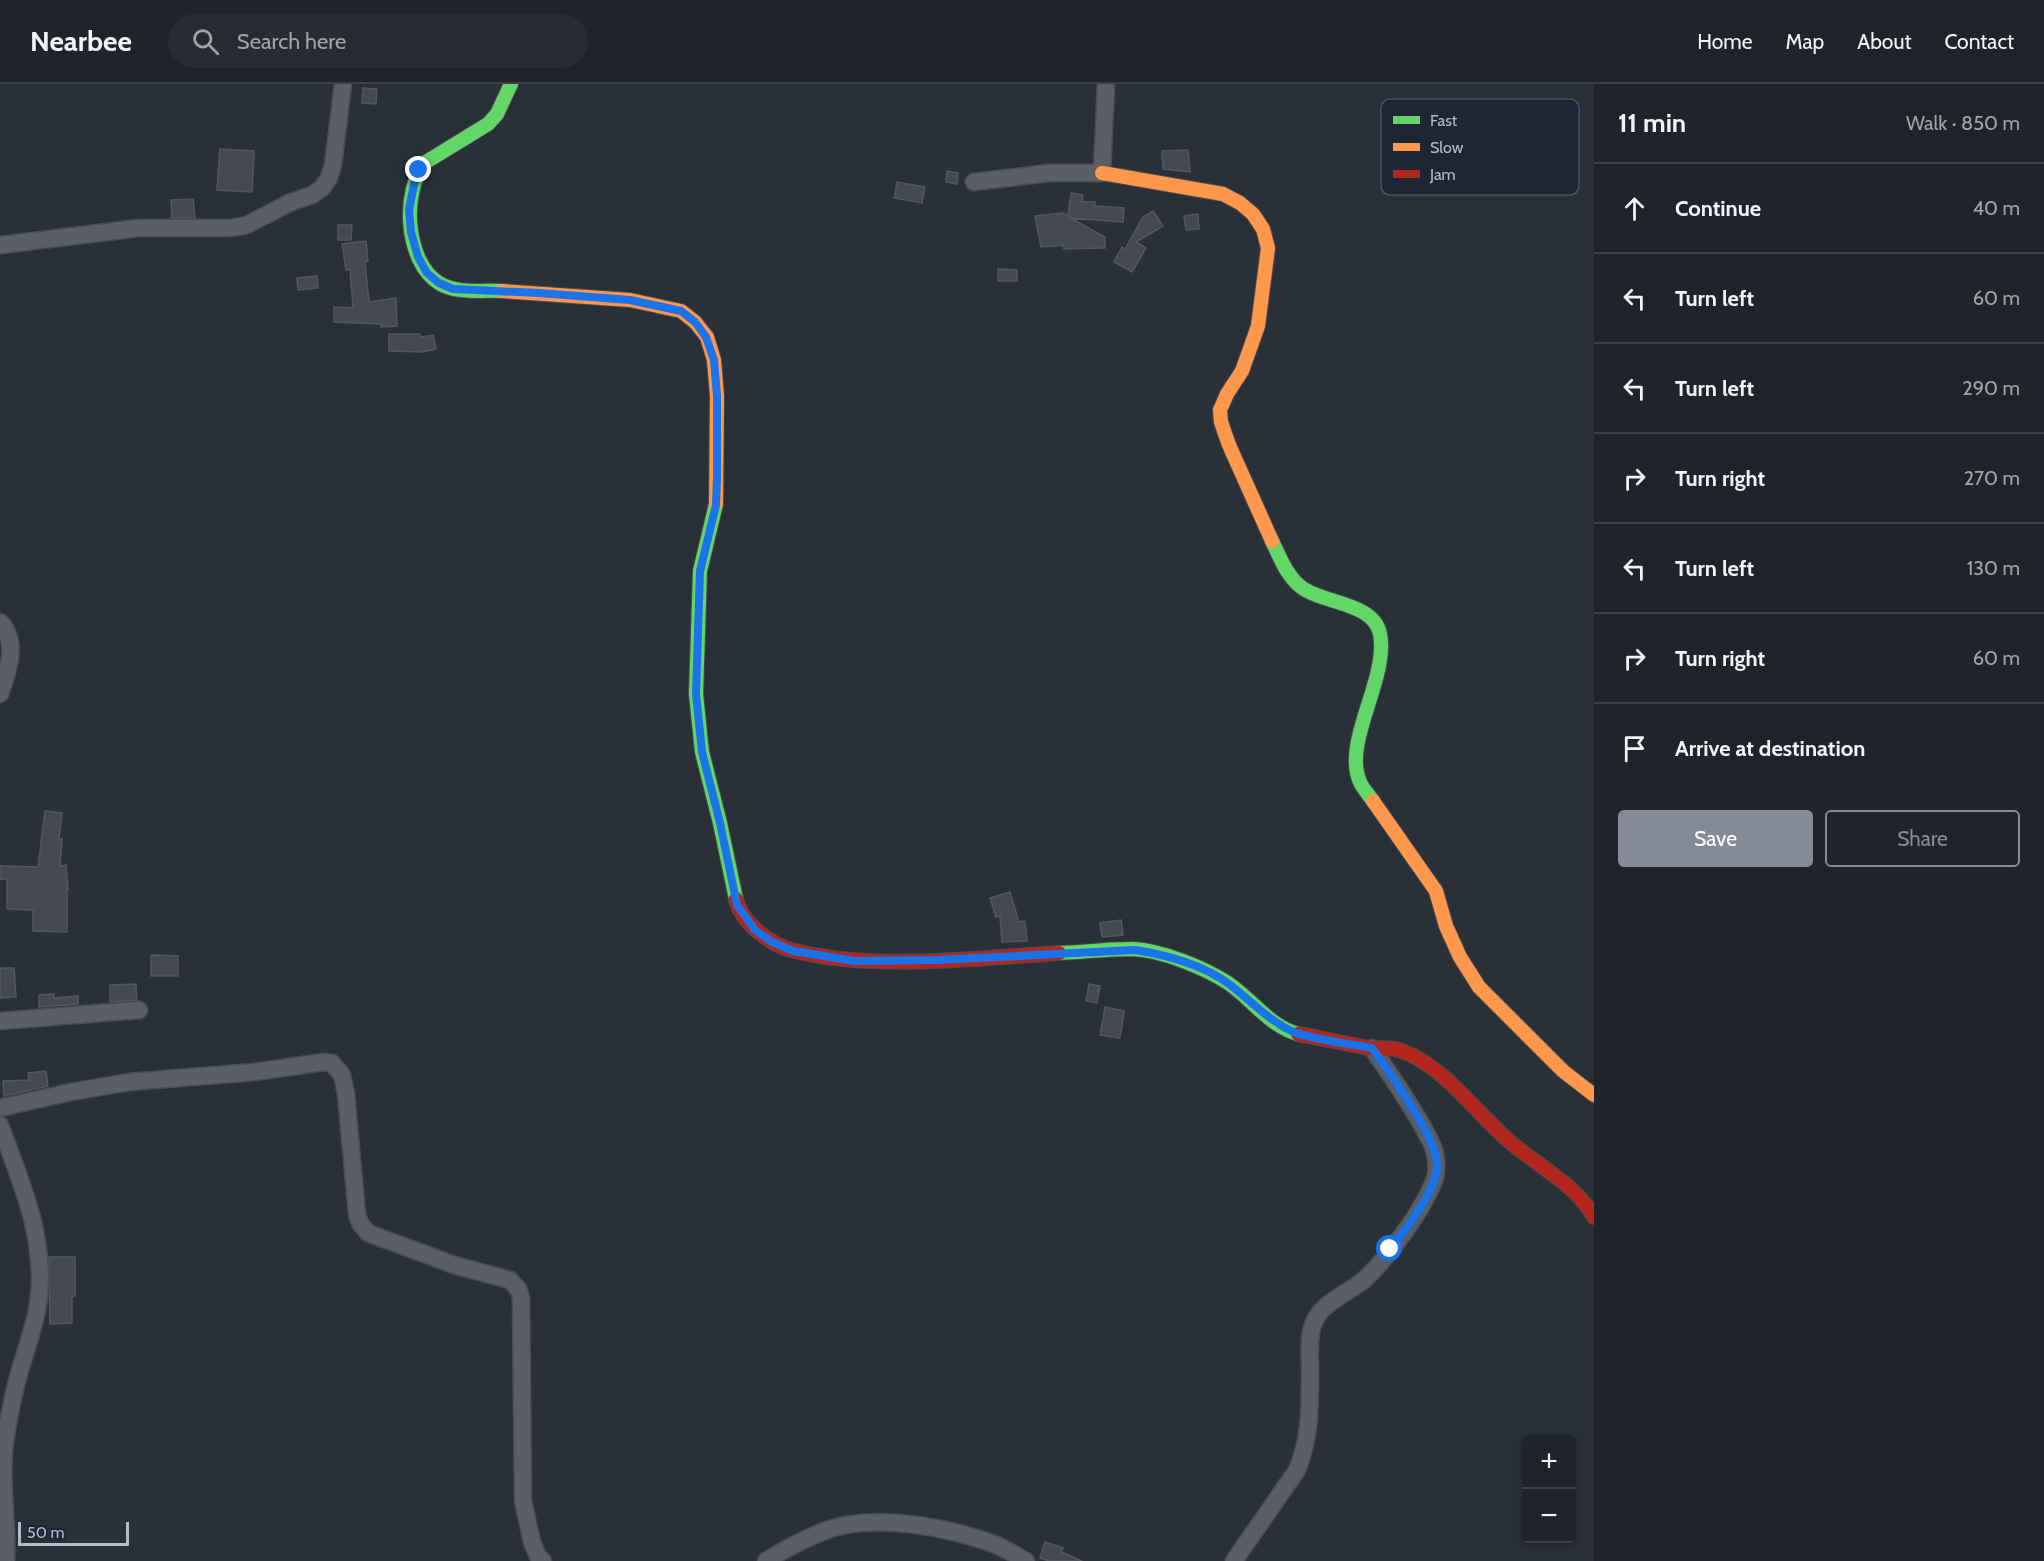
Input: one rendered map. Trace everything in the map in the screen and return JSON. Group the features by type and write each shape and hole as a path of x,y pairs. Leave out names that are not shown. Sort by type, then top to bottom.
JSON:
{"street":[{"path":"0,245 139,228 230,228 247,225 289,203 312,195 322,188 329,178 333,165 343,84"},
{"path":"511,84 497,114 488,124 431,158 419,170 409,210 411,232 418,257 427,273 439,283 453,289 630,300 681,311 695,322 706,337 714,360 716,384 717,478 716,505 700,571 696,694 702,752 737,905 755,930 772,942 793,951 855,961 937,960 1135,950 1160,954 1195,966 1228,983 1272,1021 1295,1033 1372,1048 1400,1050 1418,1059 1438,1073 1510,1142 1566,1184 1588,1207 1594,1217"},
{"path":"1102,173 1106,84"},
{"path":"974,182 1049,173 1102,173 1223,194 1240,203 1253,214 1263,229 1268,248 1258,326 1242,371 1220,410 1221,422 1229,445 1283,565 1292,578 1305,590 1335,600 1365,614 1377,623 1381,633 1382,643 1376,675 1359,741 1356,765 1360,782 1436,891 1446,926 1460,957 1479,987 1563,1071 1594,1095"},
{"path":"0,622 5,627 11,654 0,694"},
{"path":"0,1021 140,1010"},
{"path":"1234,1561 1297,1470 1304,1453 1309,1430 1310,1342 1313,1323 1330,1303 1354,1289 1375,1269 1412,1221 1434,1180 1437,1165 1435,1151 1412,1108 1372,1048"},
{"path":"0,1108 70,1092 129,1082 332,1063 342,1076 346,1094 357,1214 363,1228 368,1233 454,1265 510,1280 519,1290 521,1298 523,1501 532,1542 538,1556 543,1561"},
{"path":"0,1125 34,1219 39,1249 34,1324 16,1385 4,1450 6,1561"},
{"path":"766,1561 783,1550 829,1530 867,1523 903,1523 954,1531 995,1545 1026,1561"}],"building":[{"path":"363,88 377,89 376,104 362,103"},
{"path":"220,149 254,151 252,192 217,190"},
{"path":"1188,150 1190,172 1163,169 1162,151"},
{"path":"947,171 958,173 957,184 946,182"},
{"path":"897,182 925,187 922,203 894,198"},
{"path":"1071,193 1083,195 1082,202 1095,202 1095,206 1124,208 1123,222 1070,218 1105,237 1105,248 1064,249 1064,245 1041,247 1035,216 1063,213 1068,216"},
{"path":"193,199 195,218 172,218 171,200"},
{"path":"1153,211 1163,226 1136,242 1146,248 1132,272 1114,262 1122,247 1125,249 1143,217"},
{"path":"1198,214 1199,229 1186,230 1184,216"},
{"path":"338,225 352,225 351,240 338,240"},
{"path":"366,241 368,261 365,262 369,302 396,298 397,326 381,327 381,324 334,322 334,307 353,308 350,269 346,270 342,244"},
{"path":"998,269 1017,270 1017,281 998,281"},
{"path":"317,276 318,288 298,290 297,278"},
{"path":"389,334 420,334 420,337 433,335 436,349 423,352 389,351"},
{"path":"45,811 62,813 59,839 62,839 60,866 66,865 67,932 33,931 33,910 7,909 7,879 0,879 0,866 38,867"},
{"path":"1010,892 1019,922 1025,921 1027,941 1002,942 1000,916 996,917 990,898"},
{"path":"1121,920 1123,935 1102,937 1100,923"},
{"path":"151,955 178,956 178,976 151,976"},
{"path":"0,968 14,968 16,997 0,998"},
{"path":"136,984 137,1000 110,1002 110,985"},
{"path":"1089,984 1100,986 1097,1003 1086,1001"},
{"path":"54,994 54,998 78,996 78,1004 39,1007 39,995"},
{"path":"1105,1007 1124,1011 1120,1038 1100,1035"},
{"path":"46,1071 48,1086 4,1096 3,1081 29,1080 28,1073"},
{"path":"49,1257 75,1257 72,1323 50,1324"},
{"path":"1045,1542 1063,1548 1061,1552 1082,1561 1049,1561 1040,1558"}],"traffic: fast":[{"path":"502,291 453,289 439,283 428,273 413,243 410,207 418,174 426,162 488,124 497,114 511,84"},
{"path":"716,504 700,571 696,694 702,752 736,899"},
{"path":"1272,541 1287,571 1301,587 1310,593 1358,610 1376,623 1380,634 1381,651 1373,690 1361,729 1356,766 1360,782 1373,801"},
{"path":"1059,953 1133,949 1169,956 1228,983 1269,1019 1298,1034"}],"traffic: slow":[{"path":"1102,173 1223,194 1240,203 1253,214 1263,229 1268,248 1258,326 1242,371 1220,410 1221,422 1229,445 1272,541"},
{"path":"502,291 630,300 681,311 695,322 707,337 714,360 717,396 716,504"},
{"path":"1373,801 1436,891 1446,926 1460,957 1479,987 1563,1071 1594,1095"}],"traffic: jam":[{"path":"736,899 744,917 768,939 795,951 826,957 892,962 1059,953"},
{"path":"1298,1034 1370,1048 1398,1050 1432,1067 1510,1142 1576,1194 1594,1217"}],"route":[{"path":"419,170 409,210 411,232 418,257 427,273 439,283 453,289 483,292 539,293 630,300 681,311 695,322 706,337 714,360 717,396 717,478 716,505 707,534 700,571 696,694 702,752 737,905 755,930 772,942 793,951 855,961 937,960 1135,950 1160,954 1195,966 1228,983 1272,1021 1295,1033 1372,1048 1412,1108 1435,1151 1437,1165 1434,1180 1412,1221 1390,1249"}]}
